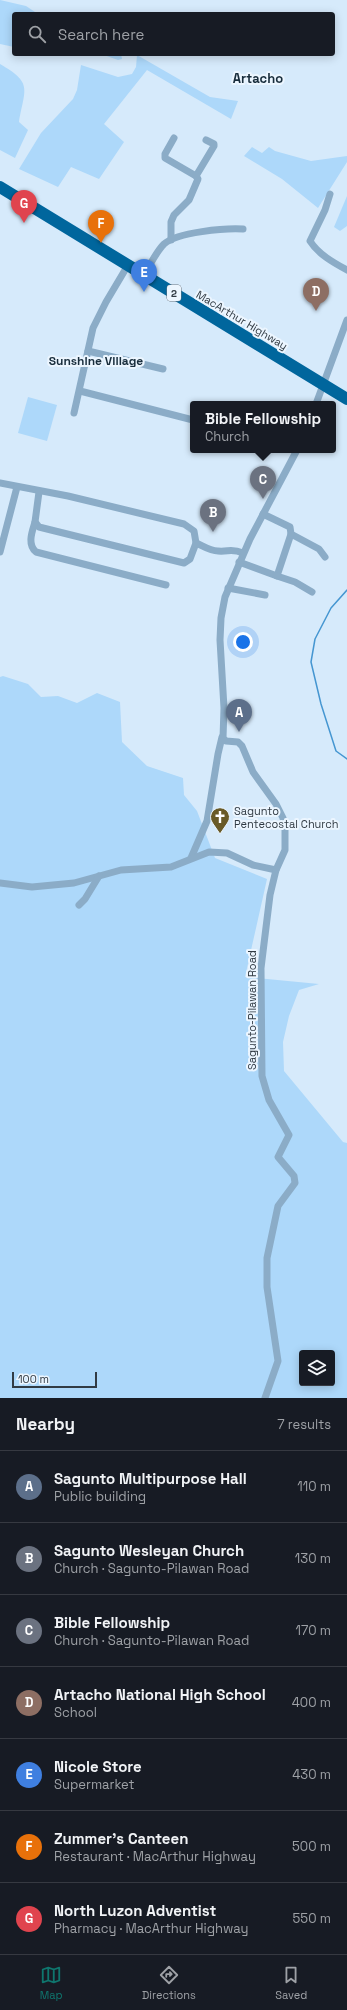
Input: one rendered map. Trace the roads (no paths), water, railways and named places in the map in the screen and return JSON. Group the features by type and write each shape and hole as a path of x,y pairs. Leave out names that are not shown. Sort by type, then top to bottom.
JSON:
{"highway":[{"name":"MacArthur Highway","path":"0,187 347,400"}],"street":[{"path":"174,138 165,154 165,158 196,176"},
{"path":"171,240 171,222 174,215 189,200 198,179 196,176 214,146 214,144 206,140"},
{"path":"330,194 325,210 310,241 314,247 332,262 347,270"},
{"path":"144,275 162,247 171,240 211,230 243,229"},
{"path":"74,413 95,323 128,265"},
{"path":"317,401 322,384 344,335 347,320"},
{"path":"88,351 164,369"},
{"path":"80,391 190,419"},
{"path":"191,858 207,821 222,737 224,708 221,677 220,626 222,607 228,588 243,553 295,453"},
{"path":"0,483 17,488 76,498 184,524 192,529 196,543 190,559 184,563 39,527 35,522"},
{"path":"0,552 17,488"},
{"path":"39,492 35,522 30,540 31,545 36,552 166,585"},
{"path":"263,514 290,527 291,534 277,576"},
{"path":"291,534 319,549 325,557"},
{"path":"196,543 216,551 235,549 243,553"},
{"path":"239,562 295,582 312,592"},
{"path":"228,588 265,595"},
{"name":"Sagunto-Pilawan Road","path":"222,737 226,741 238,742 242,746 253,772 274,800 283,818 285,829 285,850 276,870 270,895 261,963 262,1076 269,1100 289,1132 288,1139 279,1152 278,1157 294,1176 296,1183 278,1206 267,1258 267,1287 278,1355 276,1368 265,1398"},
{"path":"0,883 32,887 74,883 127,869 171,867 206,853 224,853 256,865 276,870"},
{"path":"79,905 98,876"}],"waterway":[{"path":"347,590 331,608 315,639 311,662 321,704 336,751 347,759"}],"place":[{"name":"North Luzon Adventist","path":"24,223"},
{"name":"Zummer's Canteen","path":"101,243"},
{"name":"Nicole Store","path":"144,292"},
{"name":"Artacho National High School","path":"316,311"},
{"name":"Bible Fellowship","path":"263,499"},
{"name":"Sagunto Wesleyan Church","path":"213,532"},
{"name":"Sagunto Multipurpose Hall","path":"239,732"},
{"name":"Sagunto Pentecostal Church","path":"220,834"}],"district":[{"name":"Artacho","path":"258,78"},
{"name":"Sunshine Village","path":"96,361"}]}
